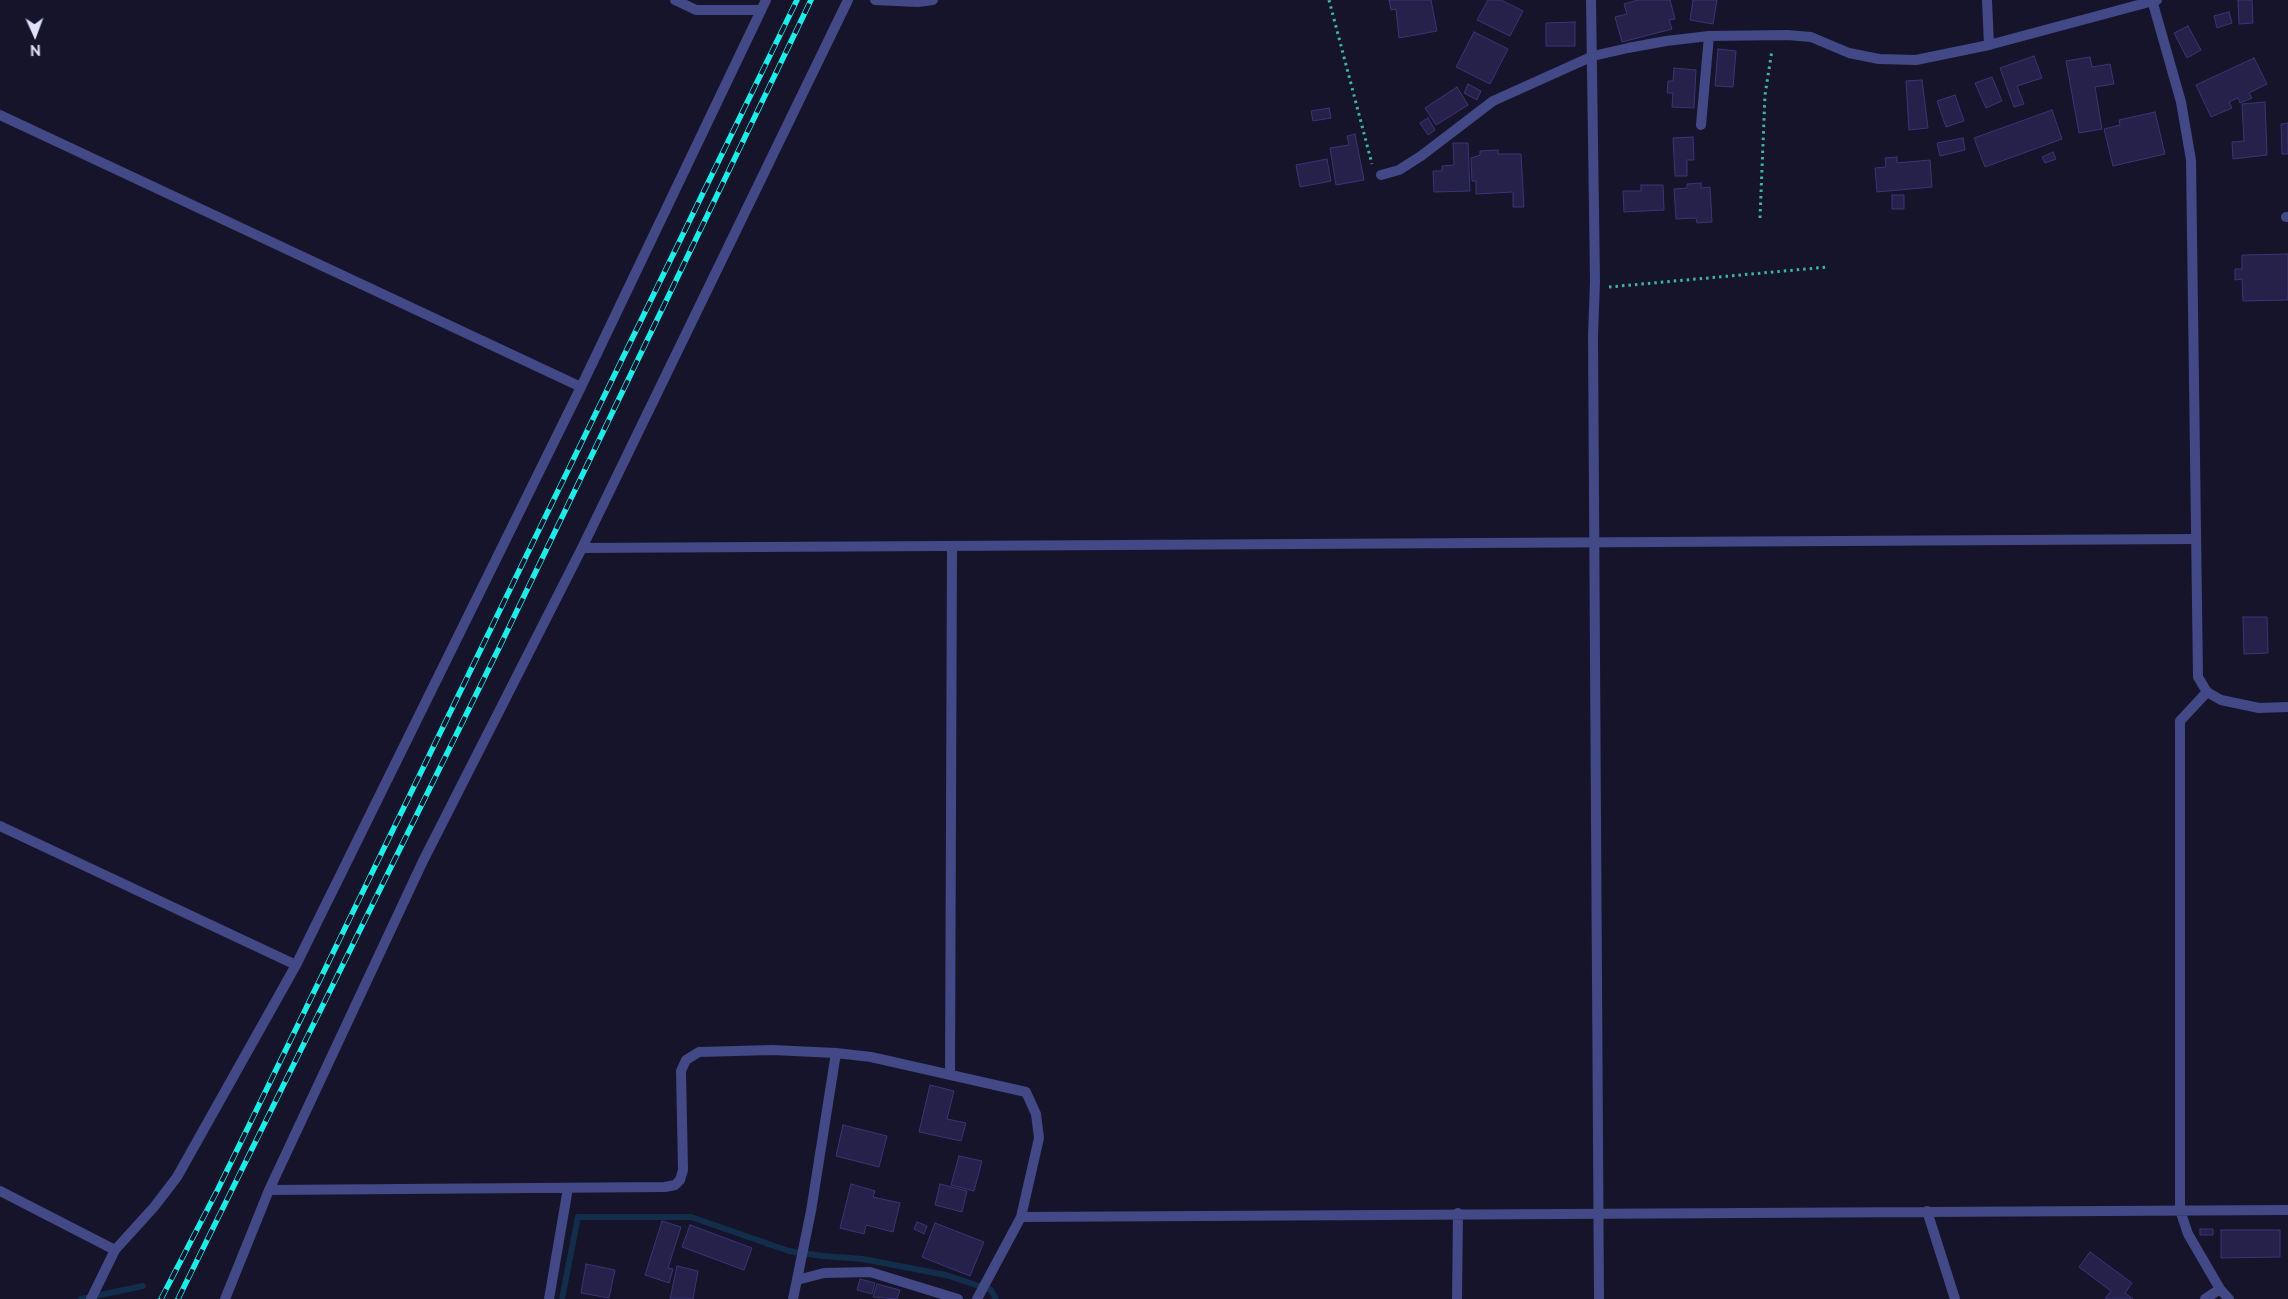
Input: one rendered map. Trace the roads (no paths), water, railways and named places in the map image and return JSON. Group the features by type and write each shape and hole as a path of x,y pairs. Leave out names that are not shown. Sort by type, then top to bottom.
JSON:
{"street":[{"path":"675,0 696,10 761,10"},
{"path":"91,1299 115,1250 154,1207 177,1177 296,965 581,387 766,0"},
{"path":"225,1299 269,1190 423,861 582,548 848,0"},
{"path":"875,0 918,2 933,0"},
{"path":"1591,0 1595,288 1593,336 1599,1299"},
{"path":"1987,0 1989,45"},
{"path":"1381,175 1399,170 1421,156 1493,101 1593,56 1666,41 1709,36 1774,35 1811,38 1849,53 1878,59 1916,60 1989,45 2154,0 2180,102 2191,160 2198,677 2207,692 2238,705 2259,708 2288,707"},
{"path":"1701,124 1709,36"},
{"path":"0,115 581,387"},
{"path":"582,548 952,548 2196,539"},
{"path":"950,1074 952,548"},
{"path":"2207,692 2180,721 2180,1210 2188,1234 2220,1289 2228,1299"},
{"path":"0,826 296,965"},
{"path":"269,1190 665,1187 675,1185 680,1180 682,1170 681,1071 686,1060 700,1052 772,1050 872,1057 1026,1092 1031,1098 1036,1114 1039,1138 1021,1217 977,1299"},
{"path":"793,1299 811,1211 836,1053"},
{"path":"549,1299 568,1188"},
{"path":"0,1191 115,1250"},
{"path":"1021,1217 1599,1212 2288,1210"},
{"path":"1927,1211 1955,1299"},
{"path":"1457,1299 1458,1213"},
{"path":"797,1280 824,1273 870,1272 958,1299"},
{"path":"2205,1299 2220,1289"}],"waterway":[{"path":"562,1299 578,1217 691,1217 789,1251 863,1259 946,1275 991,1290 996,1299"},
{"path":"81,1299 143,1286"}],"railway":[{"path":"161,1299 218,1189 797,0"},
{"path":"178,1299 498,650 811,0"}]}
